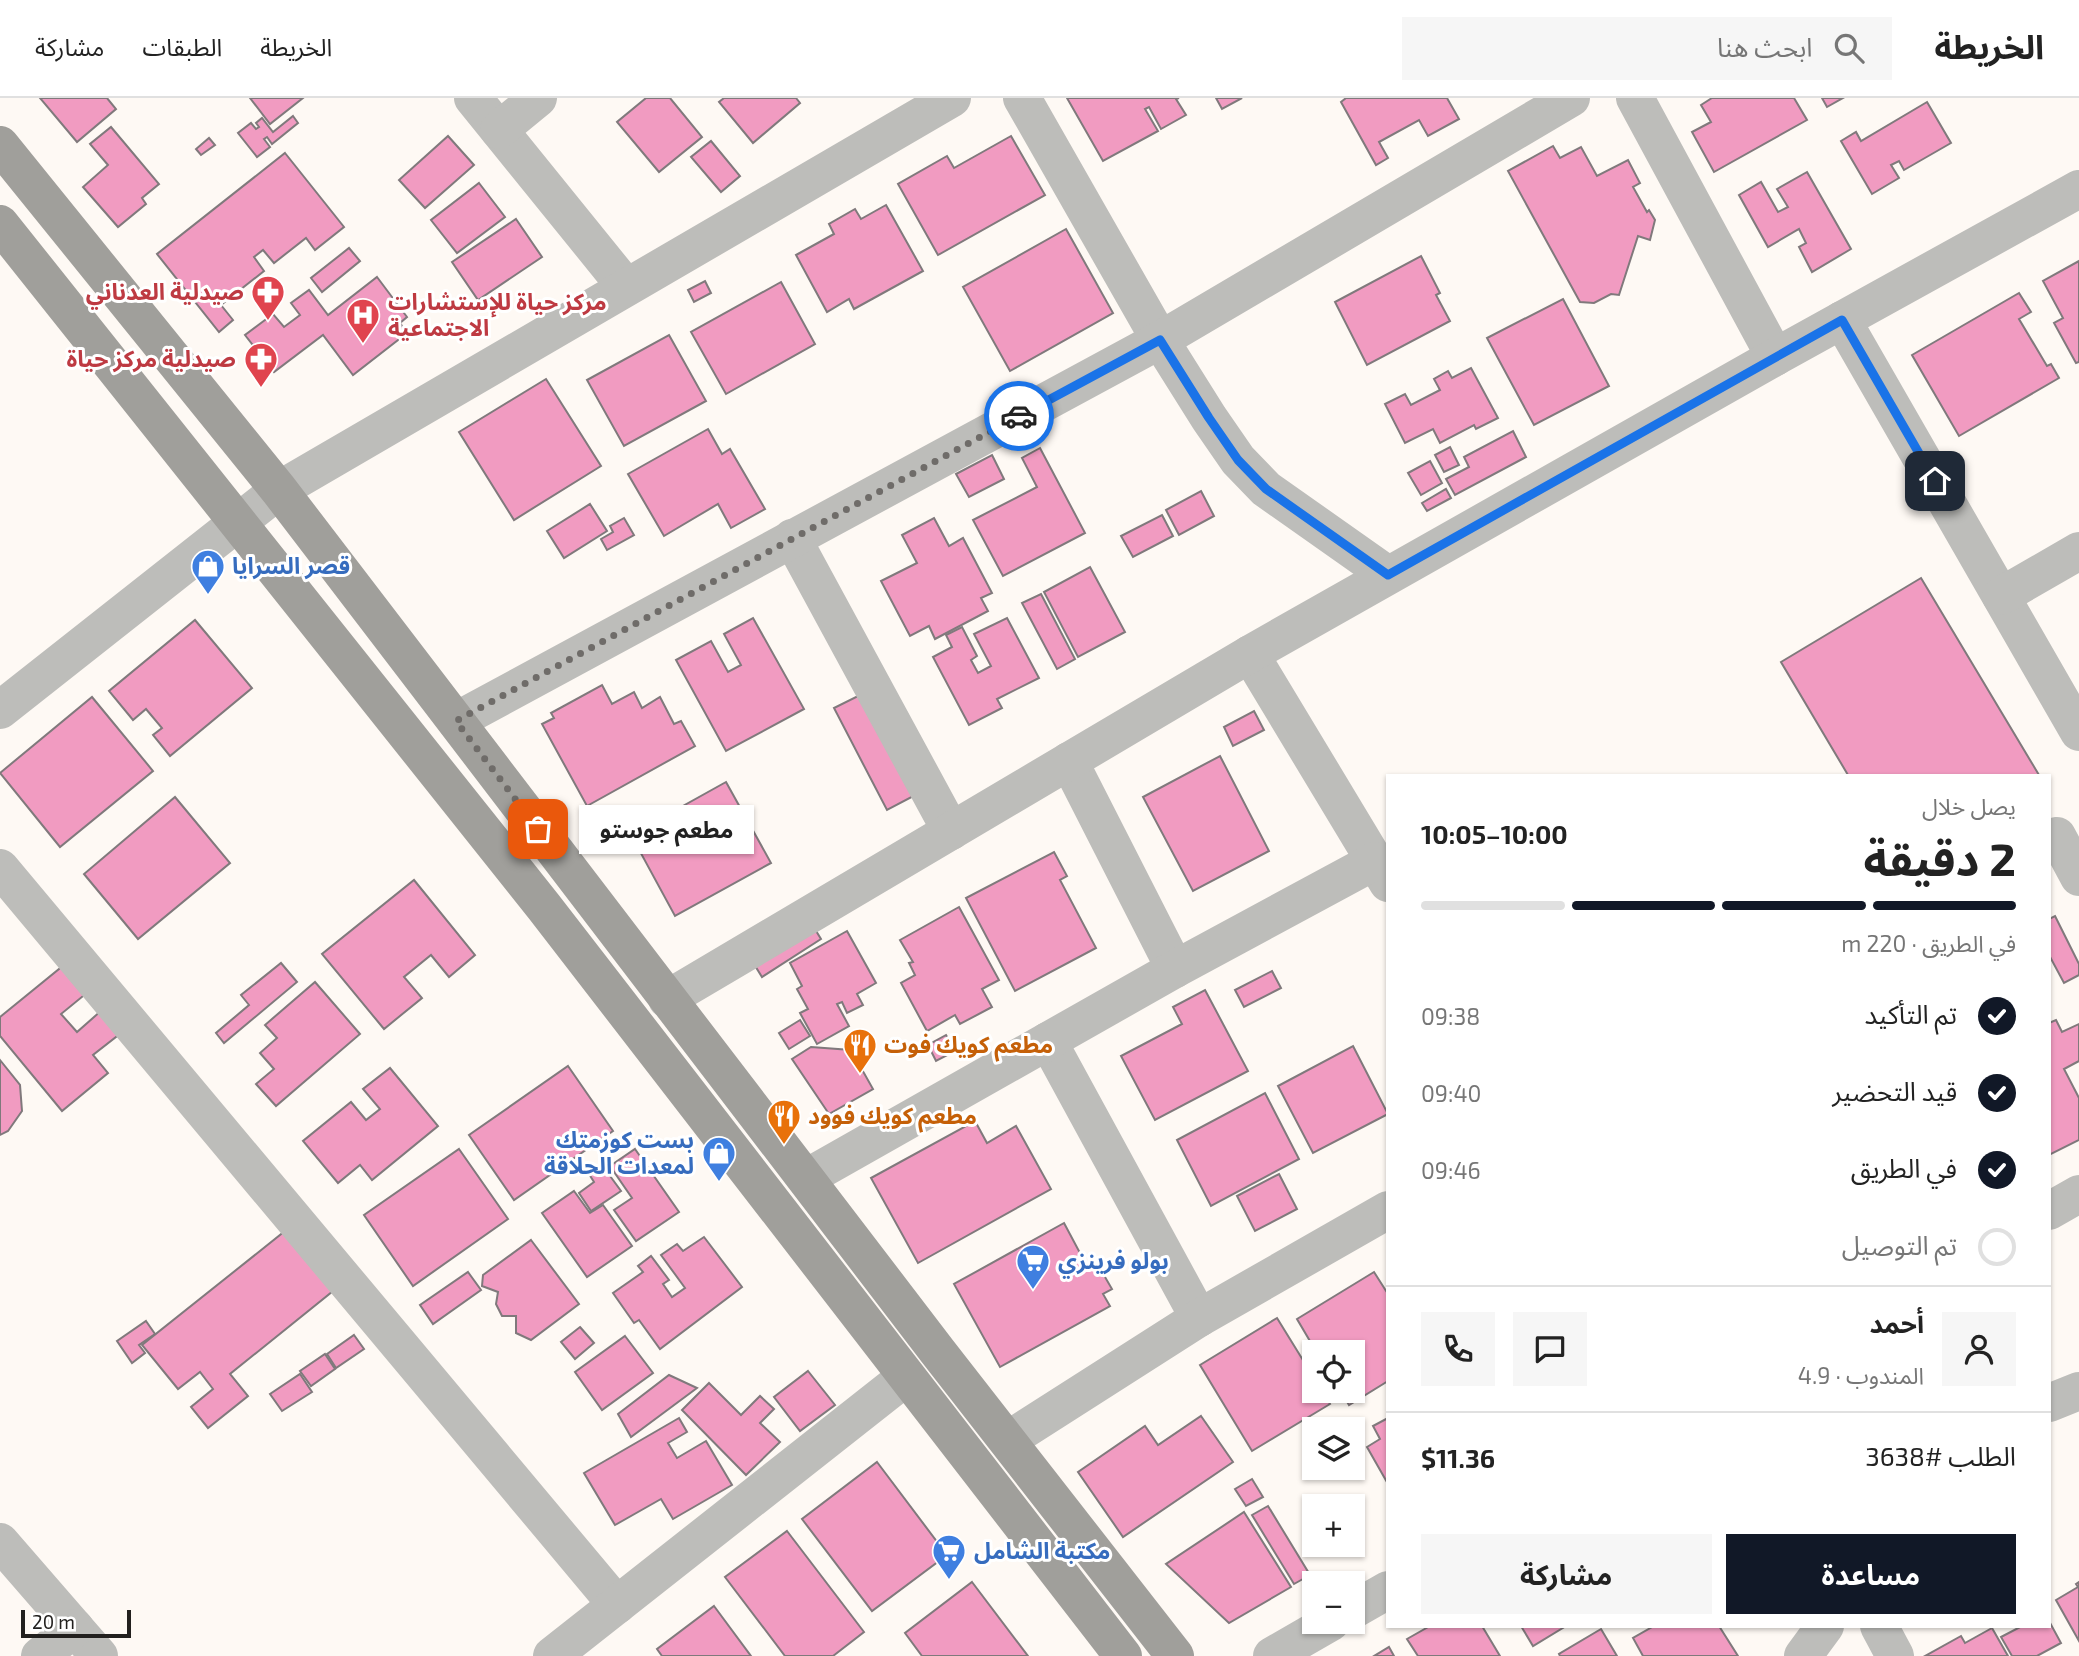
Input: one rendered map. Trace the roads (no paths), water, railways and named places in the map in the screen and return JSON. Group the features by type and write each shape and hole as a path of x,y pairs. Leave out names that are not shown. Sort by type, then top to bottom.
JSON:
{"street":[{"path":"473,98 626,287"},
{"path":"499,130 538,98"},
{"path":"0,710 279,490 952,98"},
{"path":"1022,98 1160,340 1231,450 1266,489 1388,575"},
{"path":"456,721 1160,340 1571,98"},
{"path":"1635,98 1775,357"},
{"path":"0,145 279,490 667,999 1175,1656"},
{"path":"667,999 1250,654 1775,357 2079,189"},
{"path":"0,224 536,896 1123,1656"},
{"path":"1842,320 2079,732"},
{"path":"792,538 951,831"},
{"path":"2001,596 2079,551"},
{"path":"806,1178 1175,969 1381,872 1250,654"},
{"path":"1069,761 1175,969"},
{"path":"2062,833 2079,877"},
{"path":"0,868 617,1605"},
{"path":"1048,1041 1199,1318"},
{"path":"2051,1210 2079,1194"},
{"path":"1008,1440 1199,1318 1386,1211"},
{"path":"551,1656 906,1377"},
{"path":"2051,1402 2079,1391"},
{"path":"0,1542 87,1642 40,1656"},
{"path":"1365,1603 1386,1591"},
{"path":"1804,1656 1824,1628"},
{"path":"1880,1628 1895,1656"},
{"path":"1272,1656 1310,1634"}],"place":[{"name":"صيدلية العدناني","path":"268,322"},
{"name":"مركز حياة للإستشارات الاجتماعية","path":"363,345"},
{"name":"صيدلية مركز حياة","path":"261,389"},
{"name":"قصر السرايا","path":"208,596"},
{"name":"مطعم جوستو","path":"538,829"},
{"name":"مطعم كويك فوت","path":"860,1075"},
{"name":"مطعم كويك فوود","path":"784,1146"},
{"name":"بست كوزمتك لمعدات الحلاقة","path":"719,1183"},
{"name":"بولو فرينزي","path":"1033,1291"},
{"name":"مكتبة الشامل","path":"949,1581"}]}
